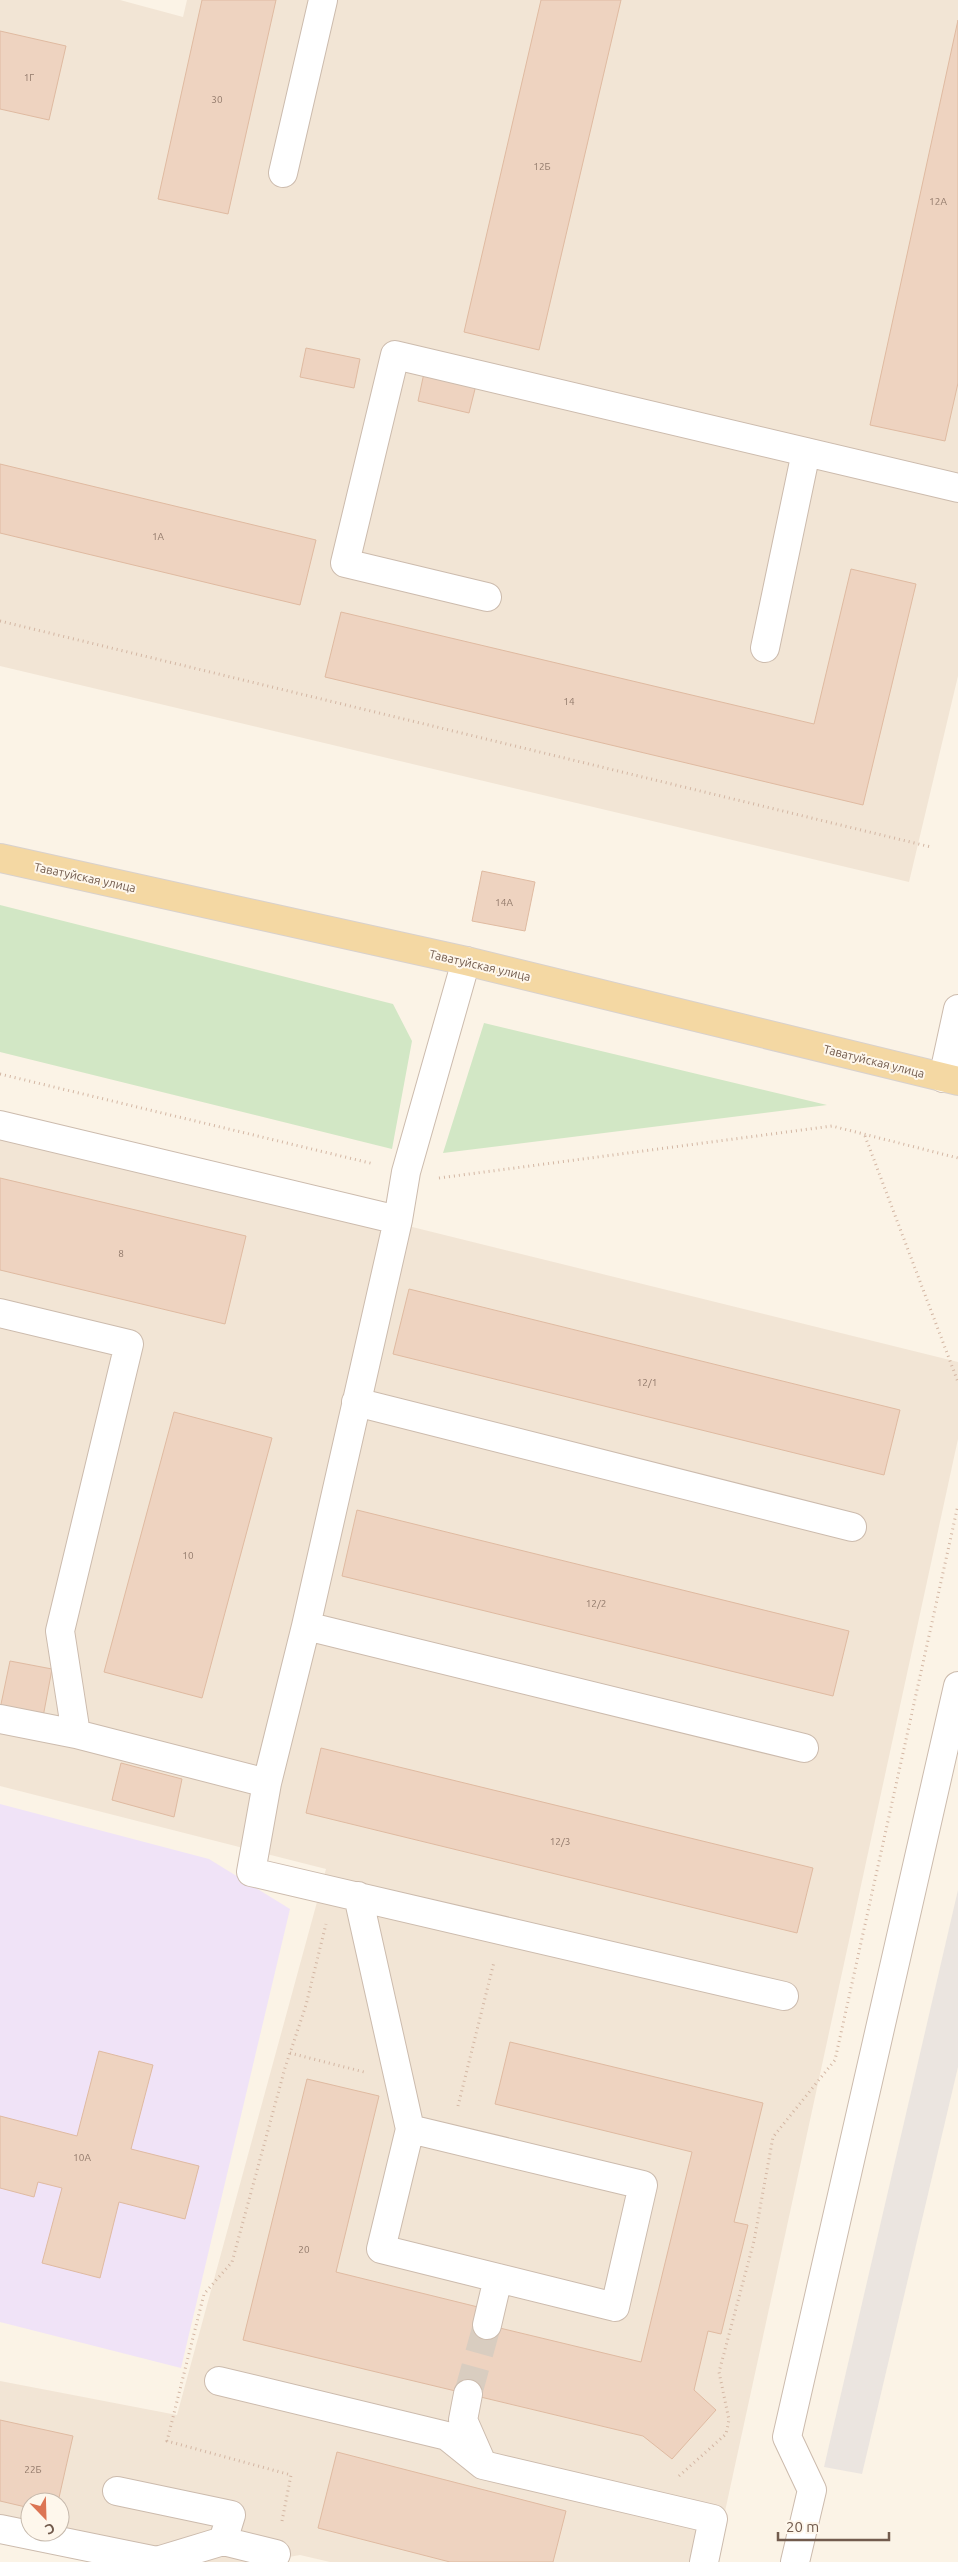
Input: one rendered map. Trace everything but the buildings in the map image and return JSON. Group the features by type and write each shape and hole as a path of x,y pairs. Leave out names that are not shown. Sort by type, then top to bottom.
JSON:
{"main road":[{"name":"Таватуйская улица","path":"0,858 466,961 950,1079"}],"street":[{"path":"283,173 323,0"},
{"path":"487,597 345,563 395,355 958,488"},
{"path":"765,648 806,452"},
{"path":"466,961 406,1172 398,1220 306,1626 267,1783 251,1872 784,1996"},
{"path":"950,1079 958,1009"},
{"path":"0,1125 398,1220"},
{"path":"0,1313 130,1344 60,1630 76,1734"},
{"path":"356,1402 852,1527"},
{"path":"306,1626 804,1748"},
{"path":"795,2562 812,2490 787,2437 958,1686"},
{"path":"0,1719 76,1734 267,1783"},
{"path":"346,1894 399,2081 410,2129 381,2249 615,2307 643,2185 410,2129"},
{"path":"487,2325 498,2278"},
{"path":"219,2381 446,2436 483,2465 713,2519 704,2562"},
{"path":"468,2394 463,2420 483,2465"},
{"path":"117,2491 231,2515 223,2541"},
{"path":"0,2529 157,2561 223,2541 276,2554"}],"path":[{"path":"0,622 931,847"},
{"path":"0,1074 436,1179 832,1126 958,1158"},
{"path":"865,1135 958,1382"},
{"path":"650,2503 726,2434 729,2420 719,2372 754,2241 773,2137 835,2060 958,1505"},
{"path":"276,2554 291,2475 167,2441 204,2294 232,2262 290,2053 346,1894"},
{"path":"450,2138 502,1930"},
{"path":"290,2053 399,2081"}],"shaded area":[{"path":"0,0 120,0 183,17 187,0 958,0 958,676 909,882 0,666"},
{"path":"0,1125 958,1362 958,1439 714,2562 330,2562 300,2555 261,2562 113,2562 0,2538 0,2381 177,2415 326,1869 0,1786"},
{"path":"0,1804 209,1859 290,1909 181,2368 0,2322"},
{"path":"958,1890 958,2067 862,2474 824,2467"}],"green space":[{"path":"0,905 393,1004 412,1041 392,1149 0,1052"},
{"path":"484,1023 827,1105 443,1153"}],"tunnel":[{"path":"468,2394 487,2325"}]}
